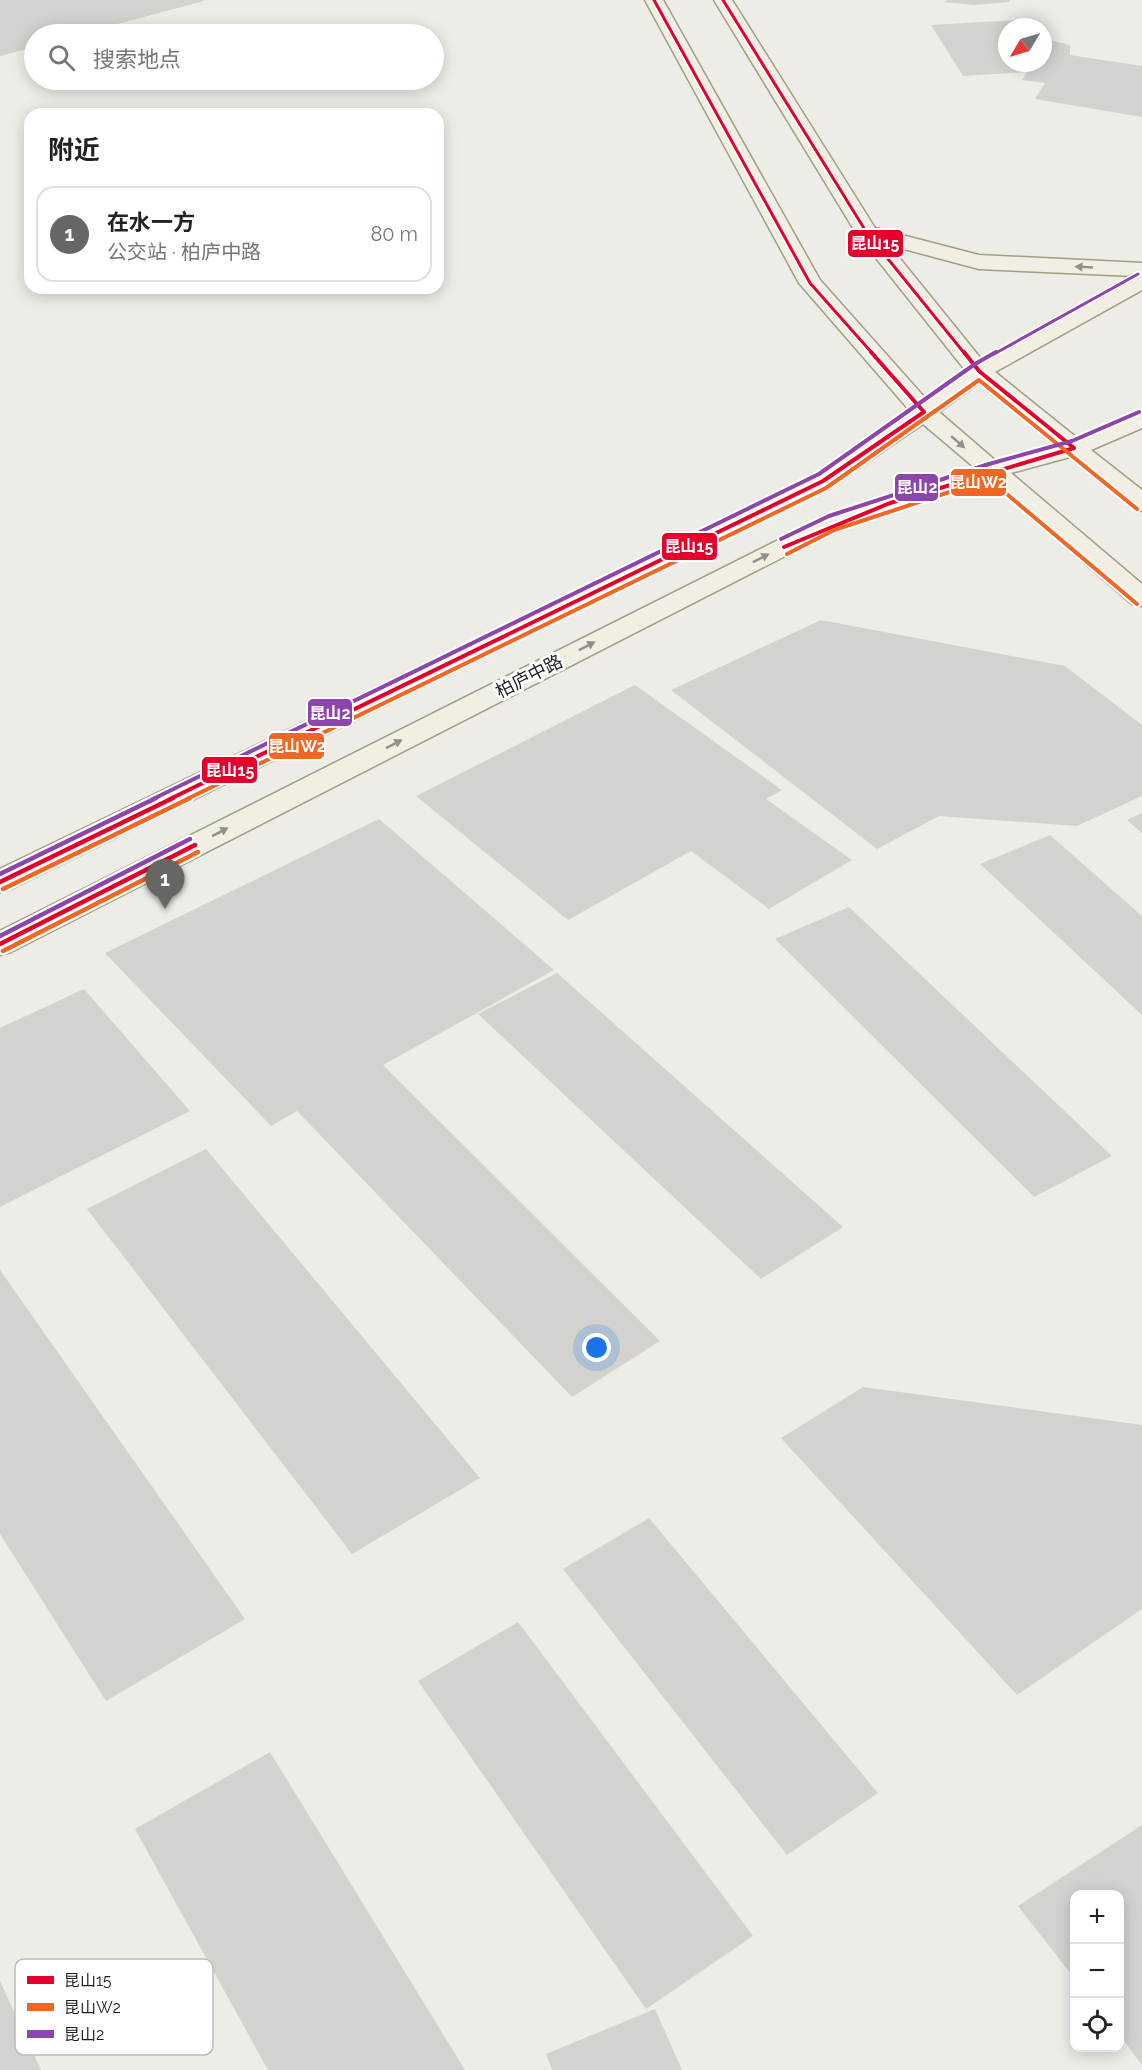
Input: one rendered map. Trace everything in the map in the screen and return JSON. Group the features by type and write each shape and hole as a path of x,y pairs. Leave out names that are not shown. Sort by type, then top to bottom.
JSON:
{"main road":[{"path":"654,0 810,283 924,412 1142,598"},
{"path":"723,0 867,233 979,372 1142,503"},
{"path":"867,233 979,262 1142,270"},
{"path":"0,882 823,481 979,372 1142,281"},
{"name":"柏庐中路","path":"0,945 831,523 991,471 1074,448 1142,419"}],"building":[{"path":"0,0 204,0 118,24 24,24 24,50 0,56"},
{"path":"948,0 1010,0 1010,2 974,5 943,2"},
{"path":"998,21 998,72 1027,72 963,76 931,25"},
{"path":"1052,41 1070,45 1070,55 1142,66 1142,117 1035,99 1045,83 1022,80 1027,72 1052,72"},
{"path":"821,620 1065,666 1142,725 1142,796 1077,826 939,816 877,849 671,690"},
{"path":"635,685 782,790 766,799 852,860 769,909 691,851 568,920 416,796"},
{"path":"1142,813 1142,833 1127,820"},
{"path":"379,819 554,970 383,1065 660,1341 572,1397 297,1111 271,1126 105,953"},
{"path":"1050,835 1142,916 1142,1015 980,864"},
{"path":"849,907 1112,1156 1034,1197 775,939"},
{"path":"557,973 843,1227 761,1279 478,1014"},
{"path":"84,989 190,1111 0,1207 0,1028"},
{"path":"206,1149 480,1478 352,1554 87,1209"},
{"path":"0,1270 245,1619 106,1701 0,1534"},
{"path":"863,1387 1142,1425 1142,1609 1017,1695 781,1438"},
{"path":"649,1518 878,1793 787,1855 563,1569"},
{"path":"518,1622 753,1936 646,2009 418,1681"},
{"path":"270,1752 465,2070 268,2070 213,1970 213,1959 207,1959 135,1829"},
{"path":"1142,1825 1142,2065 1124,2041 1124,1890 1070,1890 1070,1973 1018,1906"},
{"path":"0,1981 15,2014 15,2055 34,2055 41,2070 0,2070"},
{"path":"655,2009 682,2070 552,2070 546,2054"}],"transit line":[{"name":"昆山15","path":"0,882 823,481 924,412 810,283 654,0"},
{"name":"昆山15","path":"723,0 867,233 979,371 1074,448"},
{"name":"昆山2","path":"0,874 819,474 975,364 1138,274"},
{"name":"昆山W2","path":"3,889 826,488 979,380 1137,509"},
{"name":"昆山2","path":"781,539 829,516 989,464 1072,441 1139,412"},
{"name":"昆山15","path":"784,547 890,503 1074,448"},
{"name":"昆山W2","path":"787,554 834,530 989,479 1137,604"},
{"name":"昆山2","path":"0,936 190,839"},
{"name":"昆山15","path":"0,944 195,845"},
{"name":"昆山W2","path":"3,951 198,852"}],"place":[{"name":"在水一方","path":"165,909"}]}
